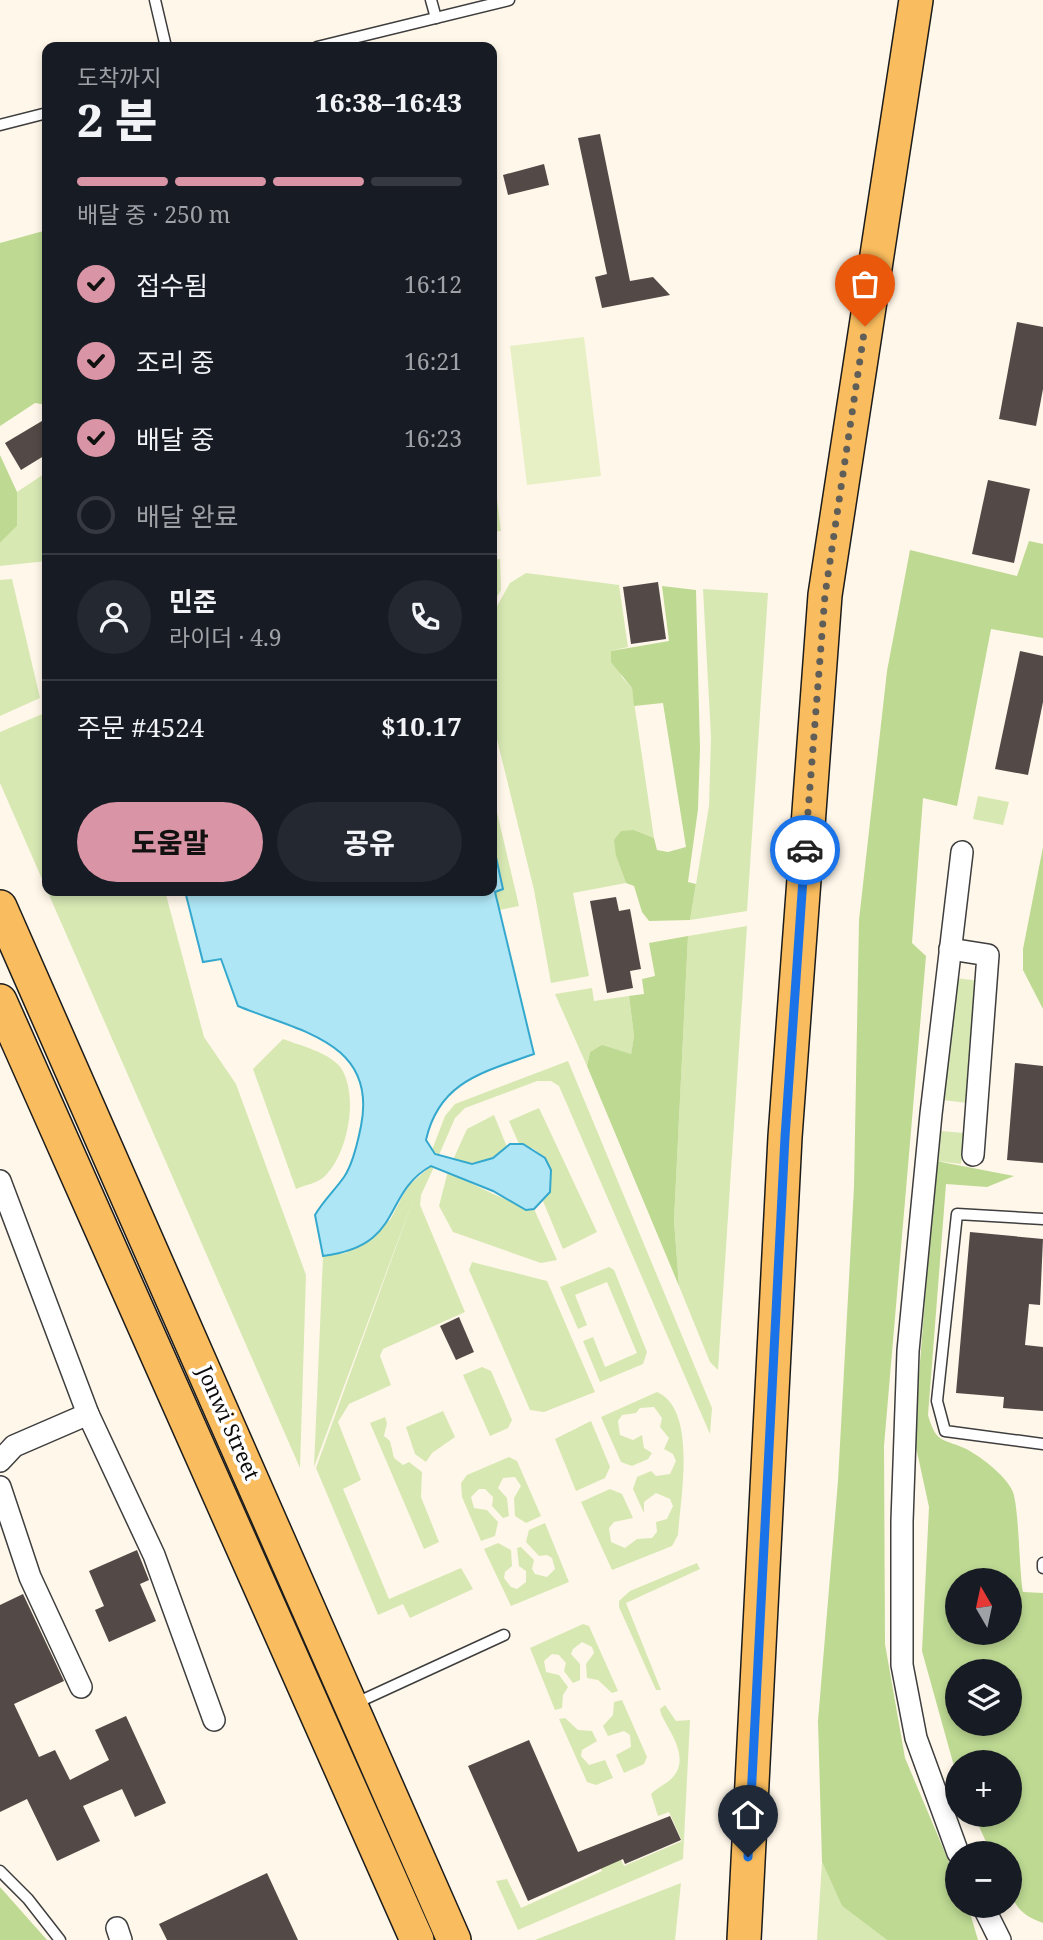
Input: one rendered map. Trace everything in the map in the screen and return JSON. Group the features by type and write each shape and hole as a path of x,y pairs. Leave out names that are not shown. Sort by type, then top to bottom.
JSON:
{"main road":[{"path":"744,1940 785,1137 825,595 916,0"},
{"name":"Jonwi Street","path":"0,907 454,1940"},
{"name":"Jonwi Street","path":"0,1001 418,1940"}],"street":[{"path":"954,1841 916,1738 902,1665 902,1521 908,1351 962,852"},
{"path":"950,949 988,955 973,1155"},
{"path":"2,1194 88,1414 154,1555 214,1720"},
{"path":"0,1461 14,1446 88,1414"},
{"path":"0,1488 30,1577 81,1687"},
{"path":"989,1918 1000,1940"}],"lane":[{"path":"155,0 165,42"},
{"path":"431,0 436,18"},
{"path":"338,42 509,0"},
{"path":"0,125 42,114"},
{"path":"1043,1219 957,1214 937,1401 945,1431 1043,1444"},
{"path":"352,1705 503,1635"},
{"path":"0,1871 28,1899 60,1940"}],"green space":[{"path":"42,231 42,404 35,403 0,426 0,243"},
{"path":"584,337 601,476 527,485 510,346"},
{"path":"0,455 17,492 17,526 0,543"},
{"path":"42,475 42,562 0,566 0,543 17,526 17,492"},
{"path":"497,499 501,531 497,531"},
{"path":"1029,541 1043,544 1043,638 991,629 957,806 923,798 912,943 926,956 884,1446 885,1644 905,1758 945,1853 945,1918 972,1918 978,1940 887,1940 842,1906 822,1862 818,1721 838,1481 854,1187 859,920 887,671 910,550 1017,576"},
{"path":"497,559 500,559 501,590 497,597"},
{"path":"526,573 619,585 628,647 611,651 622,677 632,688 654,838 634,830 616,856 626,883 573,893 589,976 551,983 534,890 497,739 497,606 510,583"},
{"path":"12,579 40,698 0,716 0,580"},
{"path":"662,586 696,590 700,749 698,809 688,882 696,884 690,920 649,921 642,912 634,886 626,883 616,856 614,840 621,831 634,830 654,838 657,850 668,852 686,847 663,703 634,706 632,688 611,662 611,651 669,641"},
{"path":"703,589 768,593 747,911 690,920 709,806 711,737"},
{"path":"42,714 42,879 0,783 0,732"},
{"path":"978,796 1009,802 1003,825 973,819"},
{"path":"497,812 519,906 499,910 497,890 503,888 497,861"},
{"path":"1043,847 1043,1009 1023,970 1023,949"},
{"path":"49,896 166,896 204,1037 236,1084 306,1275 300,1468"},
{"path":"747,926 718,1370 710,1362 679,1286 674,1221 688,936"},
{"path":"688,936 674,1221 679,1286 587,1066 590,1052 602,1045 631,1054 634,1036 629,996 644,994 642,979 655,976 649,943"},
{"path":"956,978 980,981 967,1103 943,1100"},
{"path":"592,988 594,1001 629,996 634,1036 631,1054 602,1046 590,1052 587,1066 555,994"},
{"path":"283,1039 314,1050 336,1062 346,1079 349,1093 348,1124 340,1154 325,1176 296,1189 253,1069"},
{"path":"568,1061 712,1408 710,1434 559,1086 551,1081 537,1081 465,1108 455,1118 439,1155 432,1150 445,1116 455,1104"},
{"path":"539,1108 597,1232 563,1249 543,1201 550,1192 545,1158 534,1149 519,1144 509,1121"},
{"path":"494,1115 507,1147 482,1161 469,1163 453,1160 467,1129"},
{"path":"940,1131 964,1133 961,1164 936,1161"},
{"path":"936,1161 1014,1176 987,1187 946,1184 928,1415 940,1438 977,1455 1009,1484 1016,1508 1021,1568 945,1568 945,1645 1022,1645 1022,1580 1023,1592 1043,1593 1043,1923 1022,1911 1022,1841 986,1841 979,1827 1022,1827 1022,1750 950,1750 946,1736 1022,1736 1022,1659 945,1659 945,1734 922,1651 929,1507 914,1438"},
{"path":"431,1166 434,1167 421,1195 420,1205 465,1312 383,1349 380,1356 391,1385 349,1404 338,1422 361,1480 343,1489 389,1599 461,1568 473,1589 410,1618 403,1604 378,1615 316,1468 416,1192 314,1467 323,1256 346,1253 390,1220 408,1186"},
{"path":"448,1171 506,1200 534,1209 557,1260 541,1263 453,1232 439,1206"},
{"path":"472,1262 547,1281 595,1392 544,1412 530,1410 469,1270"},
{"path":"609,1267 614,1270 647,1352 643,1364 600,1382 583,1341 593,1337 605,1367 637,1353 607,1282 575,1295 587,1325 578,1329 560,1287"},
{"path":"482,1367 491,1371 512,1420 508,1428 490,1436 463,1375"},
{"path":"657,1392 670,1402 678,1417 682,1436 684,1457 678,1535 672,1546 612,1570 581,1502 610,1489 622,1494 633,1518 614,1522 609,1528 611,1542 625,1548 637,1539 652,1538 657,1532 656,1522 667,1519 673,1506 670,1499 656,1493 644,1502 644,1513 633,1489 637,1477 651,1471 656,1476 670,1474 676,1461 673,1454 664,1449 669,1438 660,1427 662,1418 654,1407 640,1408 636,1413 622,1415 618,1421 620,1435 633,1440 642,1435 644,1448 652,1453 648,1459 632,1466 621,1462 601,1417"},
{"path":"443,1411 455,1437 432,1453 426,1462 415,1454 406,1427"},
{"path":"385,1417 387,1423 384,1436 390,1441 394,1458 403,1465 409,1462 422,1472 421,1497 439,1542 424,1549 370,1423"},
{"path":"591,1421 610,1467 605,1478 576,1491 555,1439"},
{"path":"509,1457 517,1461 541,1516 526,1523 515,1516 514,1498 521,1486 515,1477 503,1478 498,1488 507,1498 509,1516 503,1518 492,1506 493,1497 485,1489 479,1489 471,1497 474,1508 487,1510 498,1522 495,1536 481,1541 462,1497 461,1483 467,1475"},
{"path":"545,1523 569,1582 511,1606 484,1549 498,1543 511,1550 512,1566 505,1572 504,1578 511,1587 517,1589 526,1582 526,1571 519,1566 517,1548 521,1547 534,1560 532,1569 535,1574 547,1577 555,1569 552,1558 547,1555 539,1556 526,1542 529,1530"},
{"path":"697,1563 700,1569 626,1603 661,1690 656,1690 619,1607 619,1601 630,1591"},
{"path":"583,1624 589,1626 618,1691 612,1693 598,1680 587,1678 586,1664 594,1653 592,1647 582,1642 571,1654 580,1664 580,1680 573,1683 564,1671 566,1663 559,1655 552,1654 544,1661 546,1672 559,1675 568,1687 563,1695 562,1708 555,1710 530,1648"},
{"path":"622,1700 647,1757 644,1764 624,1773 616,1755 631,1747 630,1735 624,1731 608,1736 603,1726 613,1715 614,1702"},
{"path":"665,1705 676,1721 690,1720 683,1859 518,1930 496,1881 507,1879 521,1908 602,1871 595,1856 615,1847 624,1866 682,1841 669,1812 658,1816 651,1794 673,1777 680,1761 677,1745 661,1714 660,1709"},
{"path":"565,1718 578,1730 592,1731 597,1741 582,1750 581,1756 589,1765 605,1760 613,1778 596,1785 587,1782 559,1719"},
{"path":"822,1862 842,1906 887,1940 817,1940"},
{"path":"681,1883 675,1940 535,1940"},
{"path":"0,1887 47,1940 0,1940"}],"water":[{"path":"497,862 503,889 497,891"},
{"path":"186,896 496,896 534,1054 481,1074 453,1092 441,1104 432,1120 426,1140 435,1154 472,1164 493,1158 510,1144 523,1144 545,1158 551,1170 550,1192 534,1209 526,1210 493,1191 431,1166 415,1177 380,1231 367,1242 349,1250 323,1256 315,1215 344,1177 355,1152 361,1126 363,1097 357,1075 345,1057 328,1044 238,1006 221,959 203,962"}],"building":[{"path":"600,134 630,281 653,277 670,295 602,308 595,277 607,274 578,138"},
{"path":"544,164 549,185 508,195 503,175"},
{"path":"1017,322 1043,327 1043,389 1036,426 999,419"},
{"path":"42,421 42,457 21,470 5,443"},
{"path":"988,480 1030,489 1014,563 972,554"},
{"path":"658,582 666,639 631,644 623,587"},
{"path":"1020,651 1043,656 1043,702 1028,775 995,769"},
{"path":"616,897 619,911 630,909 641,969 630,971 633,988 607,993 590,901"},
{"path":"1015,1063 1043,1066 1043,1163 1007,1160"},
{"path":"970,1232 1043,1239 1040,1305 1029,1304 1025,1345 1043,1347 1043,1411 1003,1408 1004,1397 956,1393"},
{"path":"459,1317 474,1352 456,1360 440,1326"},
{"path":"137,1550 149,1580 140,1584 156,1621 109,1642 95,1610 104,1606 89,1571"},
{"path":"23,1594 64,1681 14,1704 39,1757 55,1750 70,1780 109,1760 95,1730 126,1716 166,1803 135,1817 122,1789 83,1806 100,1841 57,1861 27,1799 0,1812 0,1605"},
{"path":"529,1740 578,1852 670,1816 681,1840 625,1864 623,1859 528,1901 468,1766"},
{"path":"267,1873 298,1940 167,1940 159,1924"}],"way so far":[{"path":"805,850 825,595 865,326"}],"route":[{"path":"748,1857 785,1137 805,850"}]}
